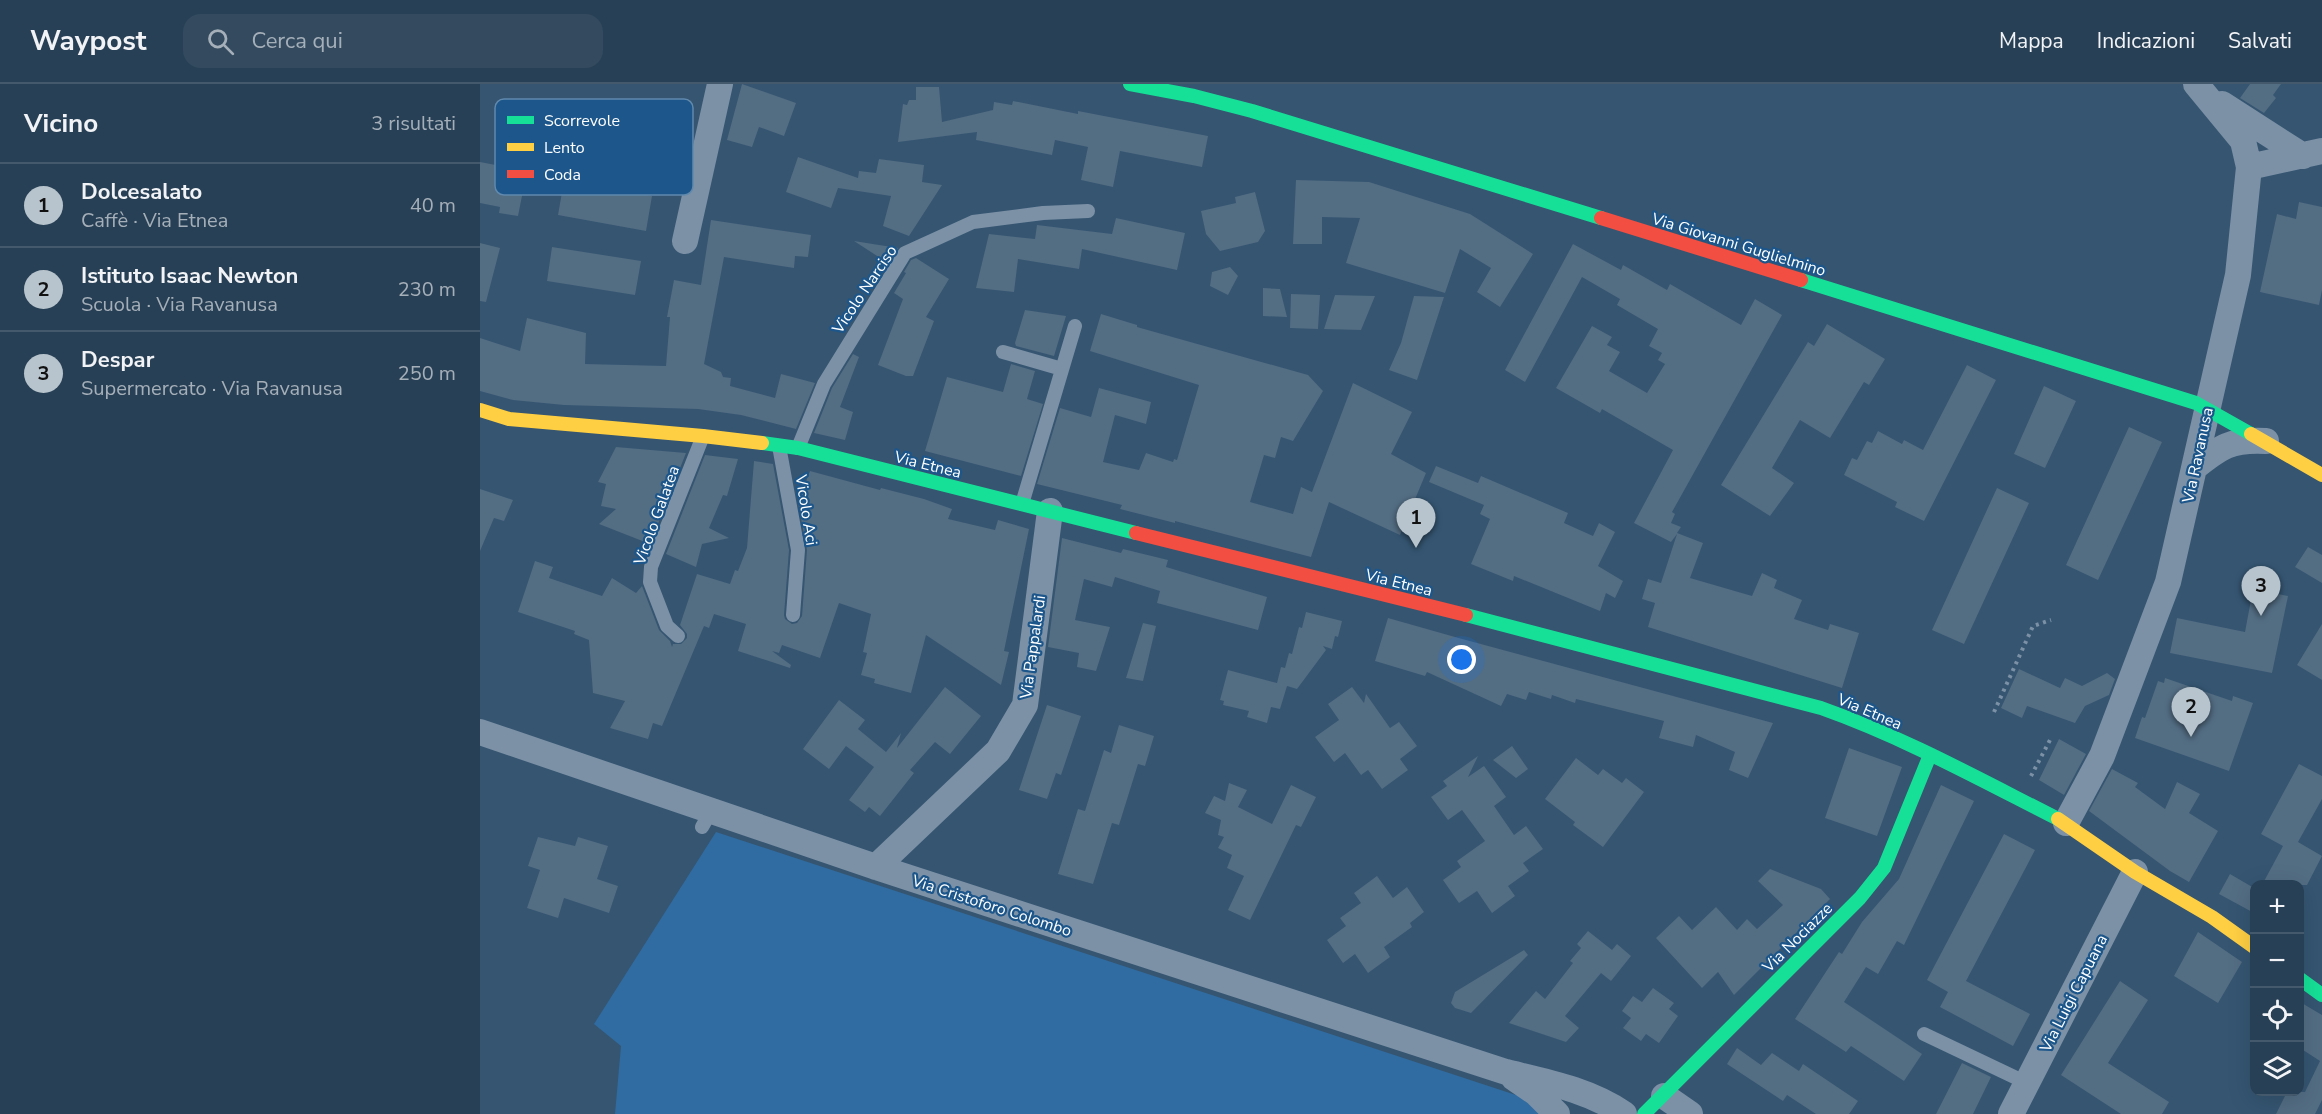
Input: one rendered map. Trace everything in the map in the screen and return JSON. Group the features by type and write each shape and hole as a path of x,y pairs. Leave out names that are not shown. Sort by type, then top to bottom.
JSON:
{"main road":[{"name":"Via Giovanni Guglielmino","path":"1130,84 1194,96 1252,111 2124,379 2196,403 2266,441 2322,476"},
{"name":"Via Etnea","path":"480,410 509,419 703,435 798,448 1604,650 1821,708 1930,755 2066,824 2135,872 2212,917 2250,944"},
{"name":"Via Nociazze","path":"1644,1114 1860,898 1884,868 1930,755"},
{"path":"2304,982 2322,995"}],"street":[{"path":"685,241 720,84"},
{"path":"2200,88 2312,153"},
{"name":"Via Ravanusa","path":"2066,824 2102,756 2174,563 2206,409 2238,275 2249,167 2243,141 2200,88"},
{"path":"2249,167 2312,153"},
{"path":"2194,468 2221,447 2233,442 2266,441"},
{"name":"Via Pappalardi","path":"876,867 998,751 1025,705 1050,511"},
{"name":"Via Cristoforo Colombo","path":"480,732 706,819 876,867 1506,1072"},
{"name":"Via Luigi Capuana","path":"2011,1114 2135,872"},
{"path":"1506,1072 1536,1093 1557,1114"},
{"path":"1506,1072 1561,1085 1599,1100 1624,1114"},
{"path":"1664,1096 1690,1114"}],"lane":[{"name":"Vicolo Narciso","path":"798,448 824,384 905,253 973,222 1043,213 1088,211"},
{"path":"1022,504 1075,326"},
{"path":"1003,352 1062,369"},
{"name":"Vicolo Galatea","path":"678,636 667,626 651,582 651,567 703,435"},
{"name":"Vicolo Aci","path":"779,446 798,550 793,615"},
{"path":"1924,1034 2027,1083"}],"path":[{"path":"1994,712 2033,626 2051,620"},
{"path":"2030,779 2050,740"}],"shaded area":[{"path":"716,832 1525,1098 1544,1114 615,1114 621,1046 594,1024"}],"building":[{"path":"742,84 796,103 784,136 759,127 752,147 727,140"},
{"path":"2250,84 2281,84 2273,95 2276,98 2264,113 2240,98"},
{"path":"916,87 939,87 942,122 993,110 994,102 1012,105 1013,101 1208,136 1202,167 1120,151 1113,187 1081,180 1088,147 1055,140 1052,155 976,140 977,132 898,142 903,104 907,105 909,100 916,100"},
{"path":"798,157 858,178 859,171 876,173 879,159 924,165 922,182 942,185 909,236 883,226 891,196 838,188 831,208 786,192"},
{"path":"480,162 495,165 495,195 522,195 518,216 499,213 500,207 480,203"},
{"path":"1296,180 1369,182 1470,214 1533,254 1500,307 1477,292 1491,268 1460,249 1445,293 1346,263 1360,218 1322,217 1322,244 1293,244"},
{"path":"1255,192 1265,231 1258,242 1220,251 1206,234 1201,211 1236,203 1235,197"},
{"path":"562,195 652,196 646,231 558,215"},
{"path":"2299,202 2322,207 2322,290 2319,305 2260,292 2277,214 2296,219"},
{"path":"1116,218 1185,233 1177,270 1082,249 1079,269 1018,259 1014,292 976,288 989,234 1035,239 1037,225 1112,234"},
{"path":"711,220 811,235 808,257 795,256 794,268 724,257 704,364 721,372 723,377 731,378 730,386 775,398 781,374 815,383 796,429 741,415 698,409 564,405 513,400 480,391 480,338 520,351 527,318 586,333 585,364 666,366 670,317 667,317 674,280 701,285"},
{"path":"854,241 898,248 888,263"},
{"path":"480,243 500,248 486,302 480,301"},
{"path":"1573,244 1621,270 1623,265 1667,290 1670,284 1741,325 1755,299 1782,315 1672,512 1675,514 1671,523 1681,527 1677,533 1703,543 1690,578 1752,596 1762,573 1777,580 1774,588 1802,600 1794,619 1828,630 1830,624 1859,633 1842,688 1648,627 1655,603 1642,599 1648,579 1661,583 1677,534 1671,542 1634,523 1673,450 1602,409 1600,413 1556,388 1592,326 1612,337 1607,345 1620,352 1609,371 1647,393 1665,364 1658,360 1662,353 1649,346 1658,329 1617,305 1620,299 1582,277 1525,382 1505,370"},
{"path":"552,247 641,261 635,295 547,281"},
{"path":"916,258 949,279 926,317 934,321 913,376 906,376 878,365 903,299 894,293 911,260"},
{"path":"1230,267 1238,276 1228,295 1210,286 1212,272"},
{"path":"1263,288 1280,289 1287,317 1263,316"},
{"path":"1291,294 1320,295 1318,329 1290,328"},
{"path":"1335,295 1375,296 1361,330 1324,329"},
{"path":"1414,296 1444,297 1417,380 1389,370 1401,343"},
{"path":"1025,310 1066,316 1054,356 1016,346"},
{"path":"1101,314 1137,325 1137,327 1308,375 1323,391 1293,441 1281,437 1275,458 1264,455 1250,502 1293,514 1301,487 1312,492 1353,383 1412,412 1391,454 1426,473 1400,535 1329,502 1311,557 1120,509 1122,505 1037,484 1060,408 1091,417 1099,388 1151,402 1146,424 1115,415 1103,462 1139,470 1146,453 1173,462 1174,459 1177,460 1199,385 1090,351"},
{"path":"1827,324 1885,359 1869,385 1864,382 1830,438 1800,420 1772,468 1794,483 1770,516 1721,485 1808,342 1814,346"},
{"path":"853,354 859,357 840,407 853,412 845,440 814,433 832,388"},
{"path":"1011,364 1035,371 1027,399 1043,404 1021,476 925,451 947,377 1003,392"},
{"path":"1967,365 1996,380 1924,521 1895,507 1897,502 1844,475 1852,458 1857,460 1867,441 1872,443 1878,431 1902,444 1904,440 1923,450"},
{"path":"2044,386 2076,401 2045,468 2014,454"},
{"path":"2129,427 2162,442 2098,580 2066,565"},
{"path":"616,447 686,453 650,544 599,524 616,509 601,506 606,484 598,482"},
{"path":"705,455 738,459 727,496 723,495 709,528 729,538 702,544 696,567 666,554"},
{"path":"754,461 773,464 789,550 784,615 785,619 792,624 797,623 802,616 807,550 798,502 810,471 924,499 952,509 948,519 995,530 998,520 1029,529 1004,651 1009,652 1001,685 926,635 911,693 874,683 875,679 861,675 867,653 863,652 871,614 839,603 820,658 782,645 779,653 772,651 791,665 790,668 738,651 746,624 714,614 709,628 704,626 662,726 653,723 648,739 610,728 625,701 593,693 589,640 574,634 575,631 518,612 535,561 553,567 549,578 602,596 612,578 636,593 642,586 659,630 670,641 672,647 673,644 681,644 687,638 687,634 680,625 697,574 730,584 735,570 738,571 747,548"},
{"path":"1436,466 1478,483 1481,476 1568,513 1564,523 1593,536 1599,523 1615,532 1598,566 1623,581 1615,598 1606,593 1600,611 1514,576 1513,581 1471,564 1490,519 1480,514 1484,505 1429,482"},
{"path":"1997,488 2029,503 1964,644 1932,630"},
{"path":"480,489 513,500 504,521 494,518 480,551"},
{"path":"1062,538 1121,553 1123,549 1168,560 1166,567 1267,597 1258,630 1157,603 1160,591 1115,577 1112,587 1084,579 1075,620 1110,627 1096,671 1077,667 1079,653 1048,647"},
{"path":"2308,547 2322,555 2322,583 2295,567"},
{"path":"2253,589 2288,596 2272,673 2170,653 2177,618 2245,632"},
{"path":"1306,612 1342,621 1338,637 1335,636 1332,649 1323,646 1326,650 1297,689 1287,686 1280,709 1271,707 1267,723 1247,717 1249,711 1223,705 1224,701 1220,700 1228,670 1277,683 1281,667 1285,668 1289,653 1292,654 1299,627 1302,628"},
{"path":"1388,618 1773,723 1748,778 1729,770 1735,752 1696,735 1693,747 1659,738 1664,721 1576,699 1575,703 1552,695 1551,699 1529,692 1526,700 1507,694 1501,706 1427,672 1425,676 1375,661"},
{"path":"1143,623 1156,626 1143,681 1126,678"},
{"path":"2322,624 2322,680 2297,665"},
{"path":"2019,669 2060,688 2065,678 2082,686 2107,673 2115,679 2109,695 2085,706 2075,723 2027,706 2022,718 2001,708"},
{"path":"2165,678 2232,701 2233,696 2253,703 2229,771 2135,738 2158,681 2164,683"},
{"path":"945,687 981,716 950,754 935,742 910,770 914,773 880,816 869,807 865,812 849,800 874,767 846,746 829,769 803,749 839,700 865,720 858,729 886,752 901,733 897,748"},
{"path":"1352,687 1364,703 1366,694 1390,728 1399,722 1417,746 1400,759 1408,770 1382,789 1368,770 1361,775 1345,753 1334,762 1315,737 1339,720 1328,704"},
{"path":"1047,705 1081,716 1061,775 1056,773 1047,799 1019,790"},
{"path":"1119,725 1154,736 1145,766 1138,764 1119,825 1112,823 1093,884 1058,874 1078,809 1085,811 1104,750 1111,753"},
{"path":"2059,739 2086,754 2064,795 2039,780"},
{"path":"1512,746 1528,769 1516,778 1493,760"},
{"path":"1849,748 1902,767 1877,836 1825,818"},
{"path":"1478,756 1468,777 1484,766 1506,797 1494,806 1514,835 1526,826 1543,849 1523,863 1529,871 1508,886 1515,896 1492,913 1477,891 1459,903 1443,880 1461,867 1457,861 1485,841 1462,810 1448,820 1431,797 1447,786 1443,781"},
{"path":"1576,758 1598,775 1603,769 1622,783 1626,778 1644,792 1603,847 1573,825 1575,822 1545,799"},
{"path":"2299,764 2322,776 2322,799 2298,842 2322,856 2307,885 2304,885 2304,880 2265,880 2283,846 2261,834"},
{"path":"2112,769 2138,783 2135,787 2165,809 2177,782 2200,794 2189,813 2218,831 2189,882 2170,871 2089,811"},
{"path":"1229,783 1247,790 1238,807 1272,824 1291,785 1316,797 1301,827 1296,825 1250,920 1228,910 1244,876 1227,868 1232,855 1218,848 1224,837 1218,835 1221,820 1205,813 1214,796 1225,801"},
{"path":"1941,785 1974,801 1904,945 1897,941 1878,974 1866,967 1844,1002 1922,1054 1904,1081 1851,1046 1846,1052 1795,1019 1839,952 1842,954 1862,922 1899,879"},
{"path":"2004,834 2035,850 1966,981 2030,1014 2013,1046 1940,1007 1948,992 1927,980"},
{"path":"538,837 575,846 578,837 608,846 597,879 618,886 609,913 564,898 558,918 527,908 540,870 528,866"},
{"path":"1770,869 1821,889 1830,899 1734,995 1718,972 1702,988 1656,938 1679,916 1692,930 1716,907 1737,930 1747,919 1757,929 1783,905 1758,881"},
{"path":"2230,874 2250,886 2250,911 2219,894"},
{"path":"1377,876 1393,898 1407,887 1424,912 1410,923 1412,927 1384,947 1390,957 1368,973 1355,954 1343,963 1327,940 1346,926 1340,918 1361,903 1354,893"},
{"path":"1588,931 1612,950 1617,944 1631,956 1611,981 1601,973 1565,1016 1579,1028 1566,1042 1509,1023 1536,991 1545,999 1573,963 1570,961 1581,948 1577,944"},
{"path":"2198,932 2242,962 2218,1003 2174,976"},
{"path":"1524,950 1528,955 1471,1013 1455,1008 1451,1003 1455,992"},
{"path":"2120,981 2148,1000 2108,1063 2169,1102 2162,1114 2121,1114 2061,1075"},
{"path":"1653,988 1674,1003 1669,1009 1678,1016 1659,1043 1646,1034 1641,1041 1623,1028 1631,1018 1622,1011 1633,996 1642,1002"},
{"path":"2304,1004 2322,1015 2322,1100 2315,1114 2276,1114 2285,1096 2304,1096 2320,1061 2304,1051"},
{"path":"1737,1048 1761,1065 1772,1053 1799,1071 1803,1064 1858,1101 1849,1114 1816,1114 1787,1095 1783,1101 1727,1064"},
{"path":"1962,1063 1991,1077 1973,1114 1936,1114"}],"traffic: fast":[{"path":"1130,84 1194,96 1252,111 1601,218"},
{"path":"1801,280 2196,403 2251,434"},
{"path":"762,443 798,448 1136,533"},
{"path":"1466,615 1821,708 1912,746 2058,819"},
{"path":"1644,1114 1860,898 1884,868 1930,755"},
{"path":"2304,982 2322,995"}],"traffic: slow":[{"path":"480,410 509,419 762,443"},
{"path":"2251,434 2322,475"},
{"path":"2058,819 2135,872 2212,917 2250,944"}],"traffic: jam":[{"path":"1601,218 1801,280"},
{"path":"1136,533 1466,615"}],"place":[{"name":"Dolcesalato","path":"1416,548"},
{"name":"Despar","path":"2261,616"},
{"name":"Istituto Isaac Newton","path":"2191,737"}]}
